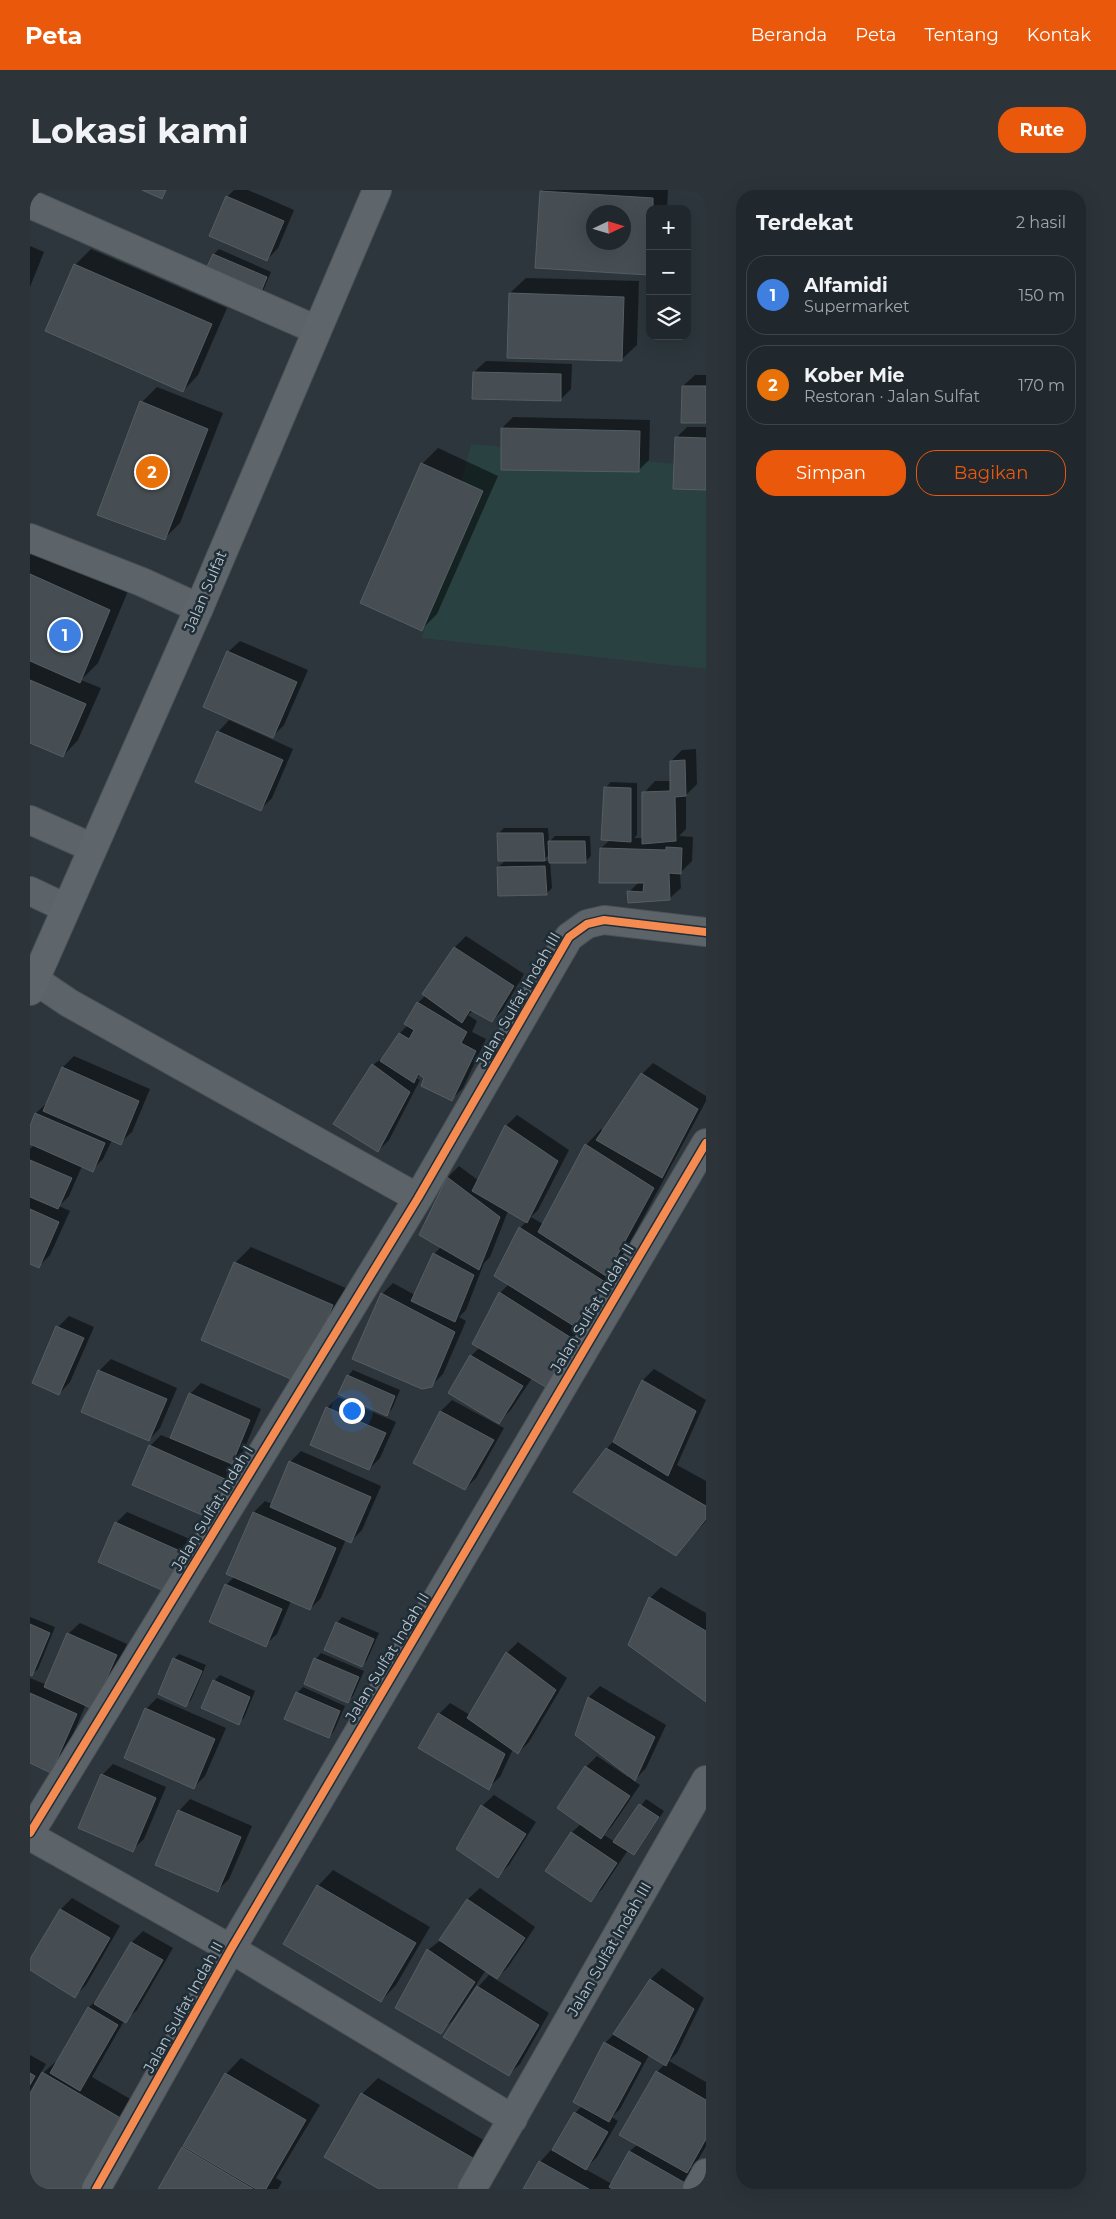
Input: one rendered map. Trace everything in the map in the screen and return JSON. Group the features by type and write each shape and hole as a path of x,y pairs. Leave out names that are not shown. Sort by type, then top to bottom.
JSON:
{"main road":[{"name":"Jalan Sulfat","path":"32,985 199,608 377,190"}],"street":[{"path":"30,204 317,330"},
{"path":"30,538 142,582 199,608"},
{"path":"30,820 93,848"},
{"path":"30,892 66,908"},
{"name":"Jalan Sulfat Indah III","path":"418,1198 569,937 587,924 604,920 706,932"},
{"path":"32,985 70,1003 418,1198"},
{"name":"Jalan Sulfat Indah II","path":"96,2189 231,1949 706,1143"},
{"name":"Jalan Sulfat Indah I","path":"30,1834 418,1198"},
{"name":"Jalan Sulfat Indah III","path":"472,2189 706,1780"},
{"name":"Jalan Sulfat Indah II","path":"30,1834 231,1949"},
{"path":"231,1949 513,2119"},
{"path":"696,2189 706,2173"}],"green space":[{"path":"471,444 706,467 706,669 422,638"}],"building":[{"path":"142,190 166,190 162,199"},
{"path":"540,191 653,198 653,205 646,205 646,275 535,268"},
{"path":"226,196 284,221 267,261 209,236"},
{"path":"213,254 267,277 258,299 203,275"},
{"path":"74,264 212,324 183,392 45,331"},
{"path":"509,293 624,297 622,361 507,358"},
{"path":"473,372 561,374 561,401 472,399"},
{"path":"682,386 706,386 706,423 681,423"},
{"path":"140,401 208,429 165,540 97,515"},
{"path":"501,428 640,431 639,472 501,470"},
{"path":"675,437 706,438 706,490 673,489"},
{"path":"421,463 483,491 422,631 360,603"},
{"path":"30,574 110,610 80,683 30,661"},
{"path":"227,651 297,682 273,738 203,707"},
{"path":"30,680 86,704 63,757 30,743"},
{"path":"217,731 283,760 261,811 195,782"},
{"path":"685,760 686,796 675,797 676,841 642,844 642,792 670,791 670,761"},
{"path":"604,787 631,788 631,842 601,840"},
{"path":"497,833 543,833 545,861 498,861"},
{"path":"548,841 585,841 586,863 549,863"},
{"path":"666,847 682,848 681,874 669,873 670,900 628,903 627,891 643,892 644,883 599,883 600,848 666,850"},
{"path":"545,866 547,895 498,896 497,867"},
{"path":"454,947 514,986 492,1022 470,1010 462,1023 422,994"},
{"path":"417,1002 467,1032 461,1043 476,1051 452,1101 421,1086 424,1078 418,1074 414,1083 380,1061 399,1033 409,1039 414,1030 404,1024"},
{"path":"372,1064 410,1092 378,1152 333,1124"},
{"path":"62,1067 139,1101 121,1145 43,1111"},
{"path":"641,1073 698,1109 662,1178 596,1140"},
{"path":"35,1113 105,1143 93,1172 30,1144 30,1126"},
{"path":"505,1125 558,1161 527,1223 472,1191"},
{"path":"585,1144 654,1188 606,1276 538,1232"},
{"path":"30,1160 72,1178 58,1209 30,1197"},
{"path":"447,1177 500,1217 479,1270 419,1235"},
{"path":"30,1209 59,1222 39,1268 30,1264"},
{"path":"519,1227 605,1282 574,1326 494,1276"},
{"path":"433,1253 474,1275 455,1322 411,1301"},
{"path":"234,1262 333,1305 300,1383 201,1340"},
{"path":"499,1292 573,1339 549,1389 472,1344"},
{"path":"381,1293 455,1332 432,1387 422,1389 352,1359"},
{"path":"56,1326 84,1338 59,1395 32,1383"},
{"path":"470,1355 523,1386 499,1424 448,1393"},
{"path":"98,1370 167,1399 149,1441 81,1412"},
{"path":"347,1375 395,1396 387,1416 338,1394"},
{"path":"642,1380 696,1411 668,1476 613,1442"},
{"path":"189,1393 250,1420 232,1464 170,1438"},
{"path":"326,1407 386,1433 369,1470 310,1445"},
{"path":"440,1411 494,1440 465,1490 413,1463"},
{"path":"149,1445 225,1479 209,1518 132,1485"},
{"path":"606,1448 706,1506 706,1519 676,1556 573,1492"},
{"path":"289,1461 371,1497 351,1543 270,1507"},
{"path":"253,1512 336,1548 310,1610 226,1574"},
{"path":"115,1522 189,1555 171,1594 98,1562"},
{"path":"225,1584 282,1609 266,1647 209,1622"},
{"path":"649,1597 706,1631 706,1702 628,1645"},
{"path":"336,1622 374,1639 362,1667 324,1650"},
{"path":"30,1624 50,1633 32,1676 30,1675"},
{"path":"67,1633 117,1655 93,1709 44,1687"},
{"path":"506,1652 556,1690 518,1754 467,1718"},
{"path":"173,1658 202,1671 186,1707 158,1694"},
{"path":"314,1658 359,1677 348,1703 304,1684"},
{"path":"213,1680 250,1697 239,1725 201,1708"},
{"path":"296,1692 340,1711 329,1738 284,1719"},
{"path":"30,1693 77,1714 51,1773 30,1763"},
{"path":"588,1697 655,1737 635,1781 575,1735"},
{"path":"145,1708 215,1739 194,1789 124,1758"},
{"path":"438,1713 505,1754 489,1790 418,1748"},
{"path":"585,1766 630,1796 601,1839 557,1808"},
{"path":"101,1774 156,1798 133,1852 78,1828"},
{"path":"639,1804 659,1817 634,1855 613,1842"},
{"path":"481,1805 526,1834 498,1878 456,1849"},
{"path":"178,1810 241,1837 218,1892 155,1865"},
{"path":"571,1832 617,1863 591,1902 545,1871"},
{"path":"317,1885 416,1943 381,2002 283,1944"},
{"path":"467,1899 525,1938 497,1979 439,1940"},
{"path":"60,1909 110,1938 75,1998 30,1970 30,1959"},
{"path":"131,1942 163,1960 126,2023 94,2004"},
{"path":"427,1949 475,1982 441,2034 395,2008"},
{"path":"650,1979 694,2009 666,2066 613,2034"},
{"path":"477,1986 539,2025 509,2076 443,2037"},
{"path":"88,2007 118,2025 80,2091 50,2073"},
{"path":"604,2042 641,2063 609,2122 573,2102"},
{"path":"656,2071 706,2100 706,2139 687,2173 619,2135"},
{"path":"42,2072 124,2120 85,2189 30,2189 30,2094"},
{"path":"30,2073 35,2076 30,2085"},
{"path":"225,2073 306,2120 266,2189 256,2189 183,2146"},
{"path":"361,2093 478,2161 462,2189 379,2189 324,2157"},
{"path":"574,2112 608,2132 586,2170 552,2150"},
{"path":"182,2147 253,2189 158,2189"},
{"path":"629,2151 687,2184 684,2189 612,2189 609,2187"},
{"path":"539,2161 589,2189 523,2189"}],"cycle path":[{"path":"30,1833 418,1198 569,937 587,924 604,920 706,932"},
{"path":"96,2189 231,1949 706,1143"}],"place":[{"name":"Kober Mie","path":"152,472"},
{"name":"Alfamidi","path":"65,635"}]}
